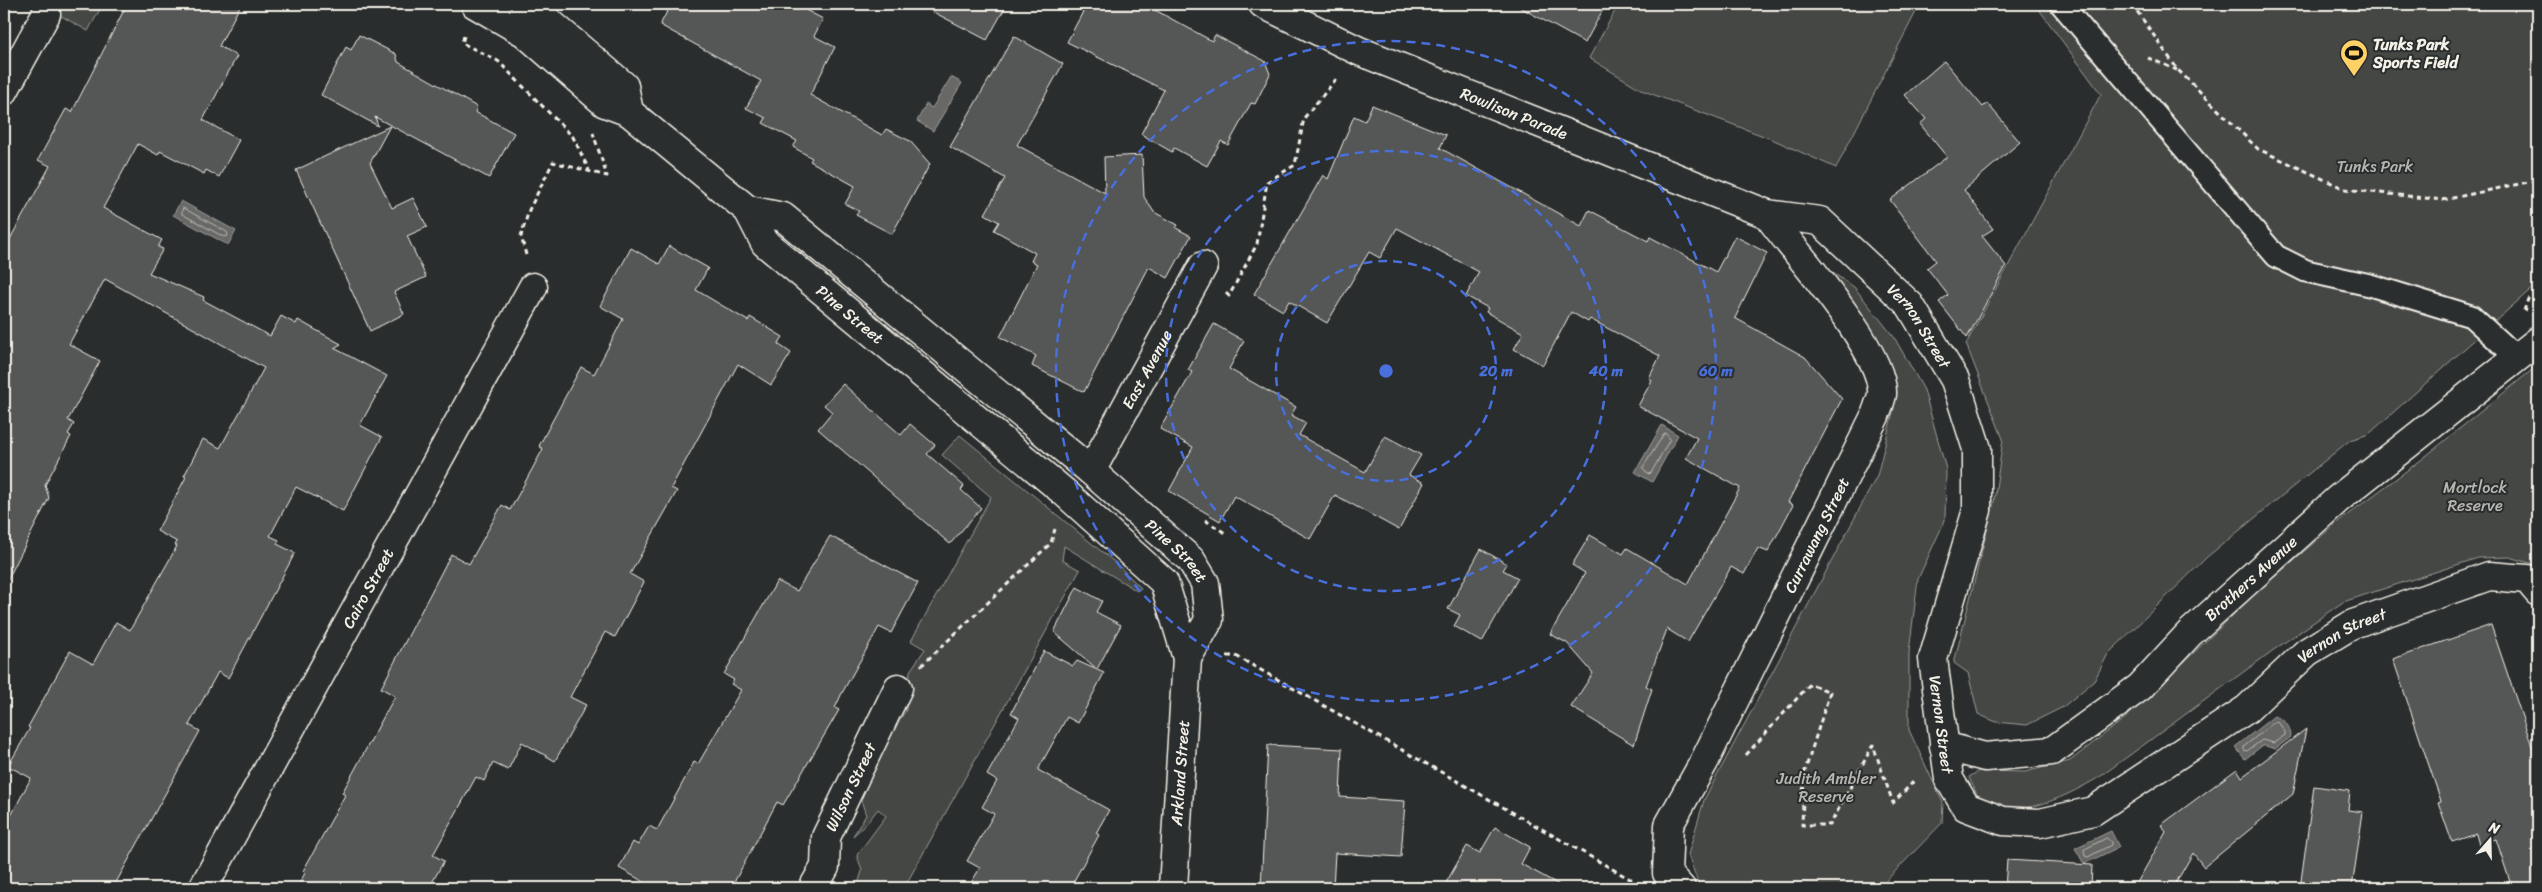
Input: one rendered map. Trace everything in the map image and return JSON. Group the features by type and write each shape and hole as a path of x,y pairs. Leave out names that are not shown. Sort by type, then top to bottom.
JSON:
{"street":[{"name":"Pine Street","path":"475,4 525,33 605,103 629,112 748,210 765,243 1064,492 1164,582 1187,658"},
{"name":"Rowlison Parade","path":"1263,4 1359,51 1767,214"},
{"path":"533,6 624,86 629,112"},
{"path":"4,91 46,14"},
{"name":"Pine Street","path":"748,210 783,218 1091,471 1191,560 1205,584 1209,620 1187,658"},
{"name":"Vernon Street","path":"1767,214 1820,221 1910,305 1955,380 1977,449 1977,510 1933,659 1949,779 1966,807 2003,821 2040,823 2093,811 2247,709 2307,652 2353,624 2489,576 2527,579 2538,592"},
{"name":"Currawang Street","path":"1674,881 1668,825 1704,762 1875,416 1882,393 1875,364 1825,285 1767,214"},
{"name":"East Avenue","path":"1091,471 1203,266"},
{"name":"Cairo Street","path":"202,888 533,286"},
{"name":"Brothers Avenue","path":"1944,746 1985,757 2052,751 2140,687 2190,633 2338,498 2444,417 2538,341"},
{"name":"Arkland Street","path":"1173,888 1187,658"},
{"name":"Wilson Street","path":"813,888 825,866 826,837 898,688"}],"lane":[{"path":"2061,4 2276,256 2306,271 2370,285 2471,316 2516,357"}],"path":[{"path":"2132,4 2178,70 2258,149 2345,188 2443,200 2538,180"},
{"path":"462,44 498,61 573,136 590,171"},
{"path":"1229,296 1258,244 1267,182 1294,165 1304,118 1359,51"},
{"path":"533,286 521,236 529,210 553,162 607,176 591,129 629,112"},
{"path":"898,688 1051,543 1064,492"},
{"path":"1206,520 1225,533"},
{"path":"1187,658 1236,656 1630,879 1674,881"},
{"path":"1704,762 1747,755 1810,684 1830,692 1804,774 1802,825 1830,825 1873,745 1893,803"}],"green space":[{"path":"40,4 103,4 88,31"},
{"path":"1619,4 1920,4 1836,168 1774,140 1644,91 1589,58"},
{"name":"Tunks Park","path":"2035,4 2538,4 2538,283 2369,434 2350,440 2207,557 2108,654 2094,681 2063,707 2027,725 1996,722 1978,714 1968,673 1954,663 1994,502 2003,439 1966,344 2101,94"},
{"name":"Judith Ambler Reserve","path":"1821,265 1854,287 1894,337 1924,390 1946,469 1945,520 1918,579 1909,652 1909,730 1943,803 1942,823 1879,888 1700,888 1688,855 1704,800 1877,476 1894,408 1871,359"},
{"name":"Mortlock Reserve","path":"2538,365 2538,568 2533,564 2510,557 2478,558 2343,602 2275,649 2101,776 2082,787 2060,798 2026,807 2010,808 1978,797 1969,777 1979,771 2025,772 2070,761 2129,715 2257,592 2339,521 2421,460"},
{"path":"960,435 1118,565 1141,588 1137,591 1064,546 1062,560 1080,570 904,888 857,888 862,871 857,855 886,816 878,809 853,836 866,815 861,800 879,754 906,710 910,671 925,649 911,641 991,497 942,455"}],"water":[{"path":"951,77 962,83 933,131 917,121 926,104 932,108"},
{"path":"181,201 236,231 228,245 173,215"},
{"path":"1662,425 1678,435 1652,482 1635,472"},
{"path":"2274,716 2286,724 2290,729 2291,737 2275,749 2263,745 2245,759 2235,747"},
{"path":"2111,831 2119,847 2084,864 2075,848"}],"building":[{"path":"127,4 241,4 219,46 237,56 203,120 239,140 219,177 206,170 204,174 160,151 158,155 138,144 103,208 162,240 158,247 163,249 149,273 204,297 203,300 270,336 281,316 296,324 298,320 341,344 334,348 387,376 360,425 382,437 343,511 296,487 270,536 279,540 277,544 295,553 228,678 218,672 189,725 200,731 113,888 4,888 4,829 31,778 8,766 70,651 93,664 116,622 130,630 177,546 175,545 177,542 157,531 186,477 184,476 203,439 220,448 264,368 105,279 69,344 100,361 68,420 74,424 68,434 71,436 45,485 49,498 4,587 4,250 50,166 38,160 66,109 72,112"},
{"path":"671,4 794,4 823,19 814,36 835,47 810,95 882,135 886,129 910,141 930,164 892,234 856,215 859,211 845,204 855,186 810,161 812,158 793,147 797,141 763,123 766,118 746,108 761,81 660,25"},
{"path":"918,4 1007,4 987,40"},
{"path":"1087,4 1144,4 1212,41 1215,35 1265,61 1270,74 1255,104 1251,103 1228,145 1221,141 1207,166 1174,148 1172,152 1141,134 1164,90 1067,42"},
{"path":"1514,4 1606,4 1585,43"},
{"path":"359,35 396,54 398,62 477,107 475,112 514,133 489,178 375,117 378,126 321,95 346,47 351,50"},
{"path":"1014,36 1063,64 1017,145 1105,193 1104,157 1142,155 1144,197 1154,212 1178,225 1176,228 1191,236 1168,278 1149,267 1084,392 1032,366 1036,356 1000,337 1037,264 1031,261 1035,253 994,230 999,222 985,214 1005,178 950,147"},
{"path":"1944,61 1983,107 1987,103 2020,142 1964,190 1993,229 1982,236 2006,266 1967,338 1939,302 1948,295 1927,268 1936,261 1890,200 1947,157 1920,124 1926,119 1905,95"},
{"path":"1372,105 1446,135 1440,148 1581,226 1589,210 1648,241 1650,237 1716,272 1735,236 1767,253 1735,318 1805,357 1842,399 1788,502 1793,505 1768,552 1758,548 1744,574 1731,567 1688,642 1667,629 1646,686 1652,689 1634,745 1571,707 1593,673 1567,643 1550,634 1585,573 1572,565 1590,535 1623,554 1627,548 1688,584 1740,488 1686,458 1697,438 1638,406 1652,380 1649,378 1660,356 1590,319 1588,322 1571,312 1543,365 1514,349 1523,333 1486,312 1488,308 1466,296 1479,272 1397,228 1380,258 1369,252 1327,323 1289,301 1283,311 1254,294 1323,175 1328,179 1354,116 1365,121"},
{"path":"390,126 370,163 392,208 413,198 427,227 407,236 426,277 394,292 404,314 370,331 296,170"},
{"path":"669,246 708,268 696,290 748,321 750,317 783,337 778,344 791,353 771,385 738,364 671,488 677,491 630,574 644,582 615,637 605,632 570,697 586,705 555,761 522,742 508,770 493,763 484,781 476,777 433,855 444,861 429,888 297,888 305,873 303,871 345,795 342,793 395,696 381,688 451,554 469,564 502,505 510,510 543,449 539,446 581,367 594,374 623,319 600,306 631,248 659,264"},
{"path":"1214,324 1244,341 1229,369 1296,407 1291,415 1306,423 1299,435 1365,472 1385,436 1421,455 1409,475 1424,483 1399,530 1335,495 1310,539 1234,496 1220,521 1169,491 1193,447 1160,429 1192,372 1188,370"},
{"path":"843,384 901,435 910,424 935,445 927,454 964,486 961,490 981,508 950,544 818,429 832,412 824,405"},
{"path":"830,536 918,583 891,633 879,627 842,693 835,708 839,710 783,805 777,802 731,888 655,888 619,868 633,842 638,845 649,826 657,830 694,762 698,764 741,690 731,684 734,680 724,674 777,581 797,591"},
{"path":"1481,549 1507,564 1503,570 1518,578 1482,642 1454,626 1460,615 1448,609"},
{"path":"1077,587 1102,601 1096,612 1121,625 1097,669 1054,632"},
{"path":"2491,625 2538,764 2538,888 2512,888 2496,839 2479,845 2476,834 2452,842 2438,802 2441,801 2393,659"},
{"path":"1044,651 1073,666 1077,661 1104,673 1078,723 1067,717 1038,770 1109,810 1096,833 1099,835 1070,888 968,888 980,868 967,861 994,814 982,807 997,781 987,775 1019,718 1011,713"},
{"path":"2306,729 2293,794 2204,867 2193,853 2173,888 2134,888 2166,832 2161,825 2237,769 2242,777"},
{"path":"1268,745 1342,749 1340,797 1405,801 1401,857 1335,853 1333,888 1261,888"},
{"path":"2314,786 2350,791 2348,810 2363,812 2352,888 2300,888"},
{"path":"1495,827 1530,847 1521,864 1565,888 1443,888 1467,846 1480,853"},
{"path":"2007,860 2092,865 2091,888 2005,888"}],"place":[{"name":"Tunks Park Sports Field","path":"2354,77"}]}
